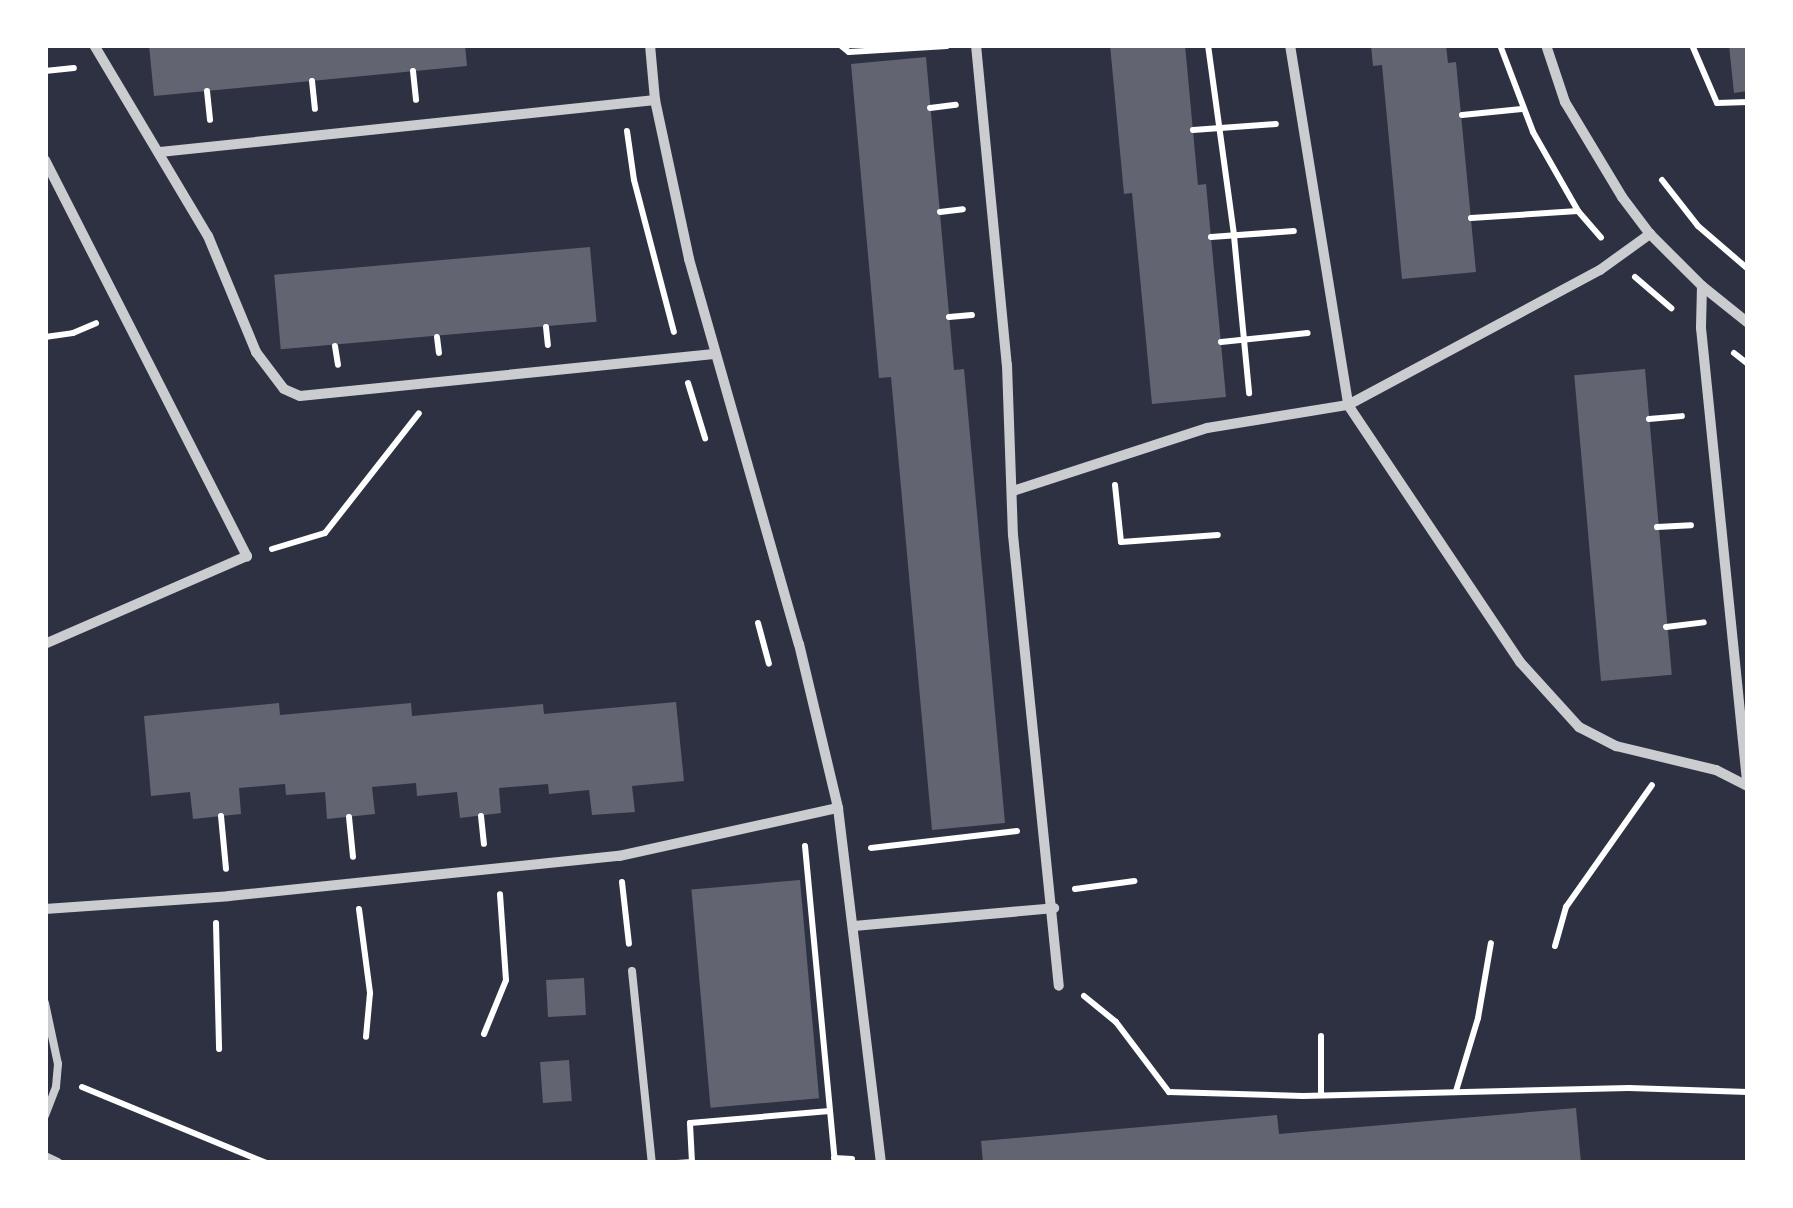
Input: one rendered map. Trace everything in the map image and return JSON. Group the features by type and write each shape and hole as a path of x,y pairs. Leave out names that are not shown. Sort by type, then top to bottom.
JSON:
{"street":[{"path":"94,45 208,236 256,352 284,389 300,396 714,354"},
{"path":"650,45 655,100 714,354 799,644 838,808 882,1163"},
{"path":"976,45 1008,364 1013,491 1059,986"},
{"path":"1290,45 1348,405 1520,662 1579,727 1616,746 1716,770 1747,785"},
{"path":"1546,45 1565,102 1594,154 1650,234 1702,286 1748,323"},
{"path":"160,152 655,100"},
{"path":"45,160 247,556 45,644"},
{"path":"1013,491 1207,428 1348,405 1600,270 1650,234"},
{"path":"1702,286 1701,328 1747,785"},
{"path":"45,910 229,896 620,856 838,808"},
{"path":"854,926 1054,908"},
{"path":"45,1157 58,1163"}],"lane":[{"path":"632,972 652,1163"},
{"path":"45,1002 57,1074 45,1116"}],"path":[{"path":"840,45 849,52 958,45"},
{"path":"1208,45 1234,236 1252,420"},
{"path":"1692,45 1717,103 1748,102"},
{"path":"45,71 79,68"},
{"path":"624,104 634,180 708,450"},
{"path":"1462,115 1522,109"},
{"path":"1192,130 1300,122"},
{"path":"1662,180 1698,226 1748,269"},
{"path":"1470,218 1578,211"},
{"path":"1211,238 1320,230"},
{"path":"45,337 73,333 122,312"},
{"path":"948,317 986,313"},
{"path":"1221,342 1334,330"},
{"path":"247,556 325,534 442,384"},
{"path":"1112,459 1121,542 1218,536"},
{"path":"754,610 774,681"},
{"path":"1554,946 1566,907 1584,888 1670,759"},
{"path":"221,816 229,896"},
{"path":"806,816 805,844 834,1161 854,1159 851,1139"},
{"path":"844,850 1042,828"},
{"path":"805,844 818,843"},
{"path":"620,856 632,972"},
{"path":"484,1034 506,980 496,868"},
{"path":"1053,892 1134,881"},
{"path":"355,882 370,992 366,1037"},
{"path":"214,897 219,1049"},
{"path":"1456,1091 1478,1018 1491,943"},
{"path":"1059,986 1082,994 1116,1022 1154,1079 1169,1092 1321,1096 1629,1088 1748,1092"},
{"path":"1321,1036 1321,1096"},
{"path":"57,1074 266,1163"},
{"path":"674,1163 692,1162 690,1122 829,1111"}],"building":[{"path":"149,45 465,45 467,66 154,96"},
{"path":"1110,45 1185,45 1198,185 1206,184 1226,397 1152,404 1132,193 1124,194"},
{"path":"1371,45 1446,45 1448,63 1456,62 1476,272 1402,279 1382,65 1373,66"},
{"path":"1729,45 1748,45 1748,91 1734,93"},
{"path":"926,57 954,370 964,369 1005,823 932,830 891,377 879,378 851,64"},
{"path":"590,247 597,322 281,349 274,275"},
{"path":"1645,369 1672,675 1601,681 1574,375"},
{"path":"676,702 684,781 632,786 635,812 592,815 589,790 549,794 548,784 499,788 501,813 460,818 457,792 417,796 416,783 372,787 375,814 327,819 325,792 286,795 285,784 239,788 241,814 193,819 190,792 151,796 144,716 279,703 280,715 411,703 412,716 543,704 544,714"},
{"path":"800,880 819,1098 711,1108 691,889"},
{"path":"584,978 586,1015 548,1017 546,980"},
{"path":"569,1060 572,1101 543,1103 540,1062"},
{"path":"1576,1108 1581,1163 983,1163 981,1141 1277,1115 1279,1134"}]}
